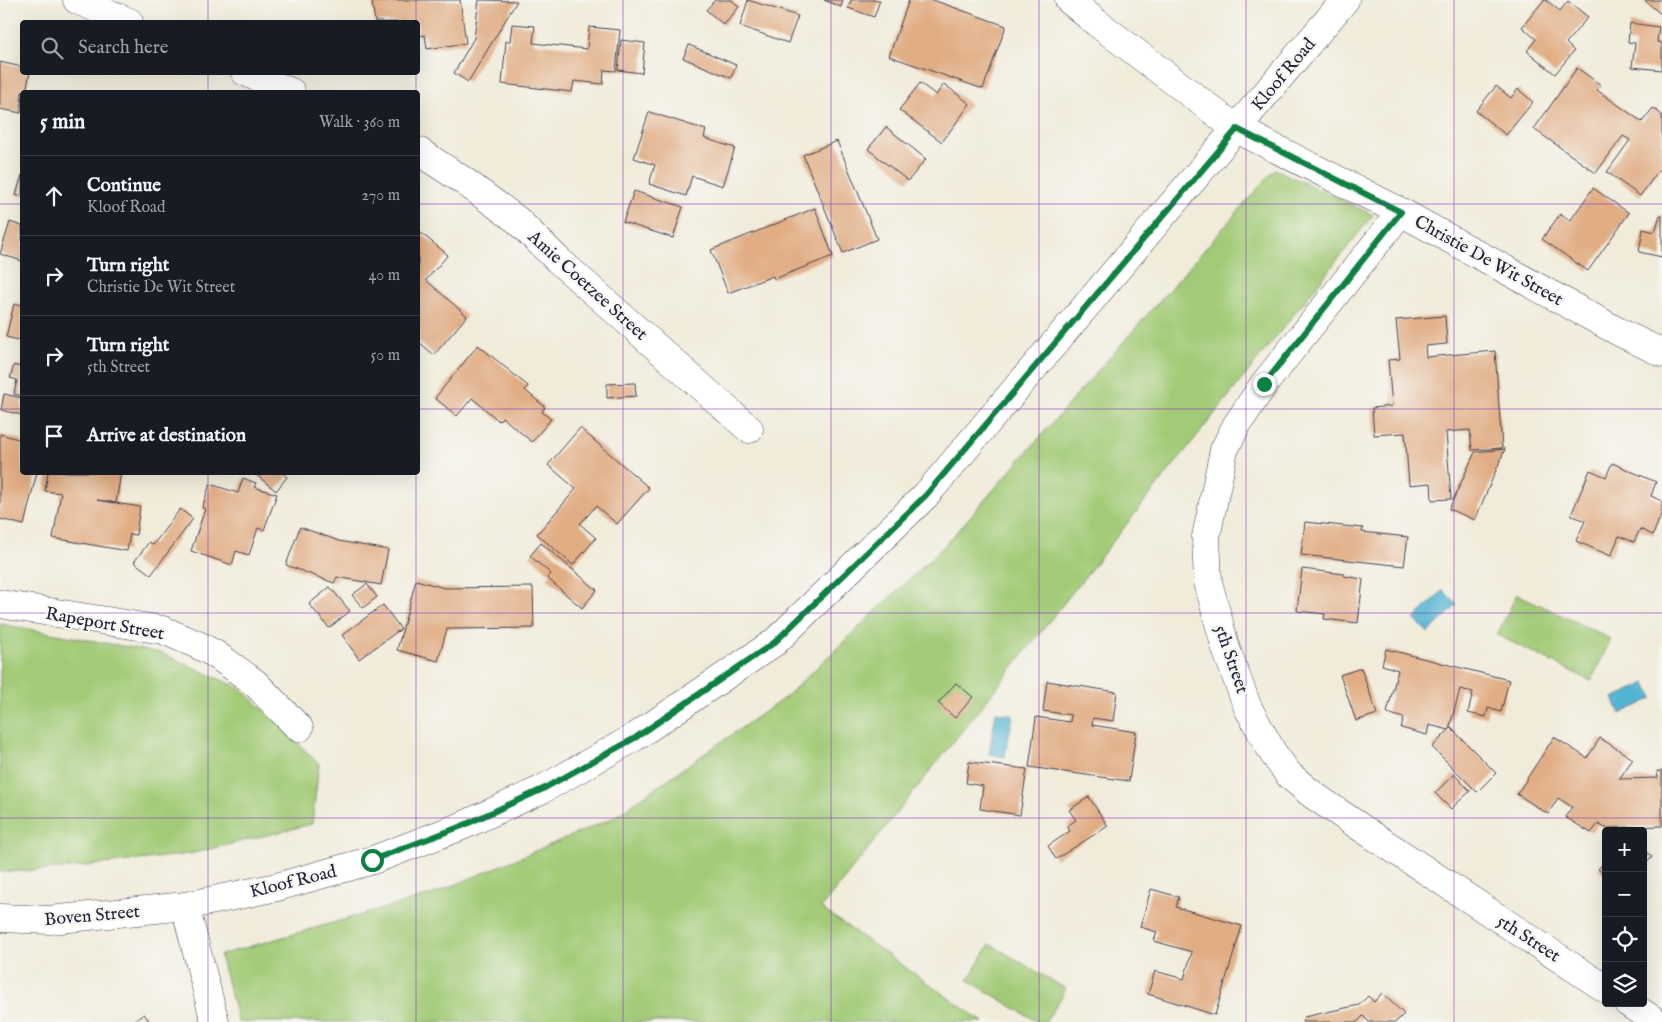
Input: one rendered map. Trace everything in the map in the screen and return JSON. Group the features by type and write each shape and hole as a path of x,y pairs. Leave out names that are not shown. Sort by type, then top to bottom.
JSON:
{"street":[{"path":"77,0 124,20"},
{"name":"Christie De Wit Street","path":"1069,0 1237,129 1401,212 1662,354"},
{"name":"Kloof Road","path":"184,906 276,887 372,860 462,826 543,789 635,738 775,642 926,495 1345,0"},
{"path":"251,75 286,90"},
{"name":"Amie Coetzee Street","path":"420,153 464,181 517,220 558,260 749,429"},
{"name":"5th Street","path":"1401,212 1264,384 1232,434 1224,450 1206,537 1208,582 1226,649 1248,708 1273,753 1288,775 1313,795 1357,825 1602,986"},
{"name":"Rapeport Street","path":"0,604 163,630 215,654 254,682 299,728"},
{"path":"184,906 215,1022"},
{"name":"Boven Street","path":"0,918 50,920 184,906"},
{"path":"1634,1007 1656,1022"}],"green space":[{"path":"1275,169 1373,215 821,908 983,1022 238,1022 220,955 431,895 611,819 787,696 946,544"},
{"path":"1517,594 1611,639 1591,681 1497,635"},
{"path":"0,624 161,653 242,689 319,764 312,824 190,854 60,869 0,872"},
{"path":"990,944 1066,989 1046,1022 1038,1022 968,980"}],"water":[{"path":"1443,590 1457,605 1428,633 1414,619"},
{"path":"1646,683 1653,698 1620,714 1613,698"},
{"path":"996,712 1013,715 1005,757 989,754"}],"building":[{"path":"393,0 460,0 466,43 427,49 425,35 420,36 420,20 375,20 372,3"},
{"path":"479,0 517,1 468,82 454,73 474,38"},
{"path":"715,0 732,0 739,7 724,25 706,10"},
{"path":"748,0 798,16 788,43 740,26"},
{"path":"824,0 843,0 841,7"},
{"path":"851,0 880,0 874,17 848,8"},
{"path":"909,0 933,0 1006,26 983,89 889,56"},
{"path":"1544,0 1560,11 1568,1 1588,17 1566,43 1574,51 1555,74 1527,51 1536,39 1522,27"},
{"path":"1644,0 1662,0 1662,15"},
{"path":"1630,23 1659,27 1657,42 1662,43 1662,70 1632,67 1635,43 1628,42"},
{"path":"512,24 535,26 533,43 587,49 589,27 620,30 616,71 604,70 603,84 574,81 572,92 502,84 506,41 510,41"},
{"path":"621,40 645,43 642,73 618,70"},
{"path":"689,45 736,65 731,78 683,58"},
{"path":"0,62 20,67 20,75 29,75 26,90 20,90 20,113 0,109"},
{"path":"1577,68 1601,85 1597,90 1642,122 1653,108 1662,115 1662,166 1640,196 1607,172 1630,140 1623,136 1596,173 1534,129"},
{"path":"920,83 936,95 944,84 970,104 942,142 899,110"},
{"path":"1496,86 1511,98 1518,89 1533,102 1506,135 1476,111"},
{"path":"649,112 706,130 704,138 735,148 723,186 692,176 686,196 649,184 655,165 634,158"},
{"path":"886,127 926,159 908,181 868,149"},
{"path":"837,141 877,239 843,253 803,155"},
{"path":"20,182 20,196 16,195"},
{"path":"1593,188 1629,213 1588,271 1542,239 1560,214 1570,221"},
{"path":"634,191 683,207 673,238 623,222"},
{"path":"815,208 833,256 774,279 773,276 728,293 711,250"},
{"path":"1660,215 1662,215 1662,257 1639,252 1643,229 1655,232"},
{"path":"10,222 20,225 20,260 0,254"},
{"path":"420,234 448,255 426,280 467,316 434,355 420,343"},
{"path":"14,304 20,305 20,340 6,337"},
{"path":"1445,316 1447,344 1425,346 1426,357 1495,351 1502,448 1472,450 1470,430 1446,432 1451,499 1432,500 1431,483 1409,485 1405,433 1374,435 1372,408 1392,406 1388,360 1400,359 1396,320"},
{"path":"478,345 528,386 525,390 545,407 542,412 551,419 532,442 502,417 499,421 472,398 457,416 435,398"},
{"path":"14,365 20,367 20,396 14,394 17,380 10,378"},
{"path":"635,383 636,396 607,398 607,384"},
{"path":"4,394 20,398 20,415 1,410"},
{"path":"580,428 649,488 617,524 596,506 580,524 596,538 573,565 537,534 576,489 548,465"},
{"path":"0,434 20,439 20,475 36,475 24,525 0,519"},
{"path":"1505,449 1475,520 1449,509 1475,452"},
{"path":"1612,463 1656,482 1651,496 1662,501 1662,512 1653,535 1640,529 1634,542 1619,536 1611,556 1576,541 1585,521 1571,515 1590,470 1606,477"},
{"path":"48,475 121,475 116,503 97,500 140,507 136,535 130,534 127,551 53,538 61,493 45,491"},
{"path":"257,475 285,475 287,477 276,491"},
{"path":"243,478 256,483 254,487 277,494 264,530 258,528 249,555 236,551 232,565 191,551 205,509 202,508 210,484 238,493"},
{"path":"180,509 193,519 151,575 134,562 149,542 153,545"},
{"path":"1305,522 1363,528 1362,532 1408,537 1404,566 1301,555"},
{"path":"300,527 339,541 388,550 381,585 337,577 334,583 286,565"},
{"path":"541,543 597,590 582,608 547,578 551,574 530,556"},
{"path":"1302,569 1344,574 1344,576 1363,579 1358,623 1324,619 1325,614 1297,611"},
{"path":"416,580 444,588 533,587 534,628 447,629 438,661 397,650"},
{"path":"367,584 377,597 363,608 352,595"},
{"path":"330,587 350,611 329,628 309,604"},
{"path":"383,605 401,629 359,659 342,635"},
{"path":"1386,649 1509,680 1501,712 1488,708 1486,717 1468,713 1473,692 1460,689 1449,730 1429,725 1427,735 1401,728 1404,718 1387,713 1398,670 1382,665"},
{"path":"1361,668 1377,714 1356,721 1340,675"},
{"path":"1047,681 1117,692 1113,721 1093,718 1092,725 1136,732 1129,781 1029,767 1036,717 1070,722 1071,715 1043,711"},
{"path":"956,683 973,697 955,718 938,703"},
{"path":"1451,728 1496,773 1477,792 1432,747"},
{"path":"1554,737 1587,758 1600,738 1633,759 1619,779 1658,778 1657,771 1662,771 1662,826 1603,827 1598,824 1591,833 1565,817 1572,807 1558,798 1548,814 1517,794"},
{"path":"969,762 1027,769 1020,815 980,809 983,786 966,783"},
{"path":"1454,774 1470,791 1451,809 1435,793"},
{"path":"1089,797 1108,826 1056,859 1048,846 1070,831 1067,826 1076,820 1069,810"},
{"path":"1647,853 1652,857 1647,863"},
{"path":"1602,864 1602,872 1598,869"},
{"path":"1151,889 1179,897 1176,907 1242,926 1215,1015 1148,994 1155,971 1184,979 1192,952 1154,941 1157,932 1140,927"},
{"path":"1382,993 1404,1014 1396,1022 1369,1022 1363,1016 1357,1022 1302,1022 1304,1017 1359,1005 1368,996 1374,1002"},
{"path":"144,1014 150,1022 132,1022"}],"route":[{"path":"372,860 462,826 543,789 635,738 775,642 926,495 1237,129 1401,212 1264,384"}]}
